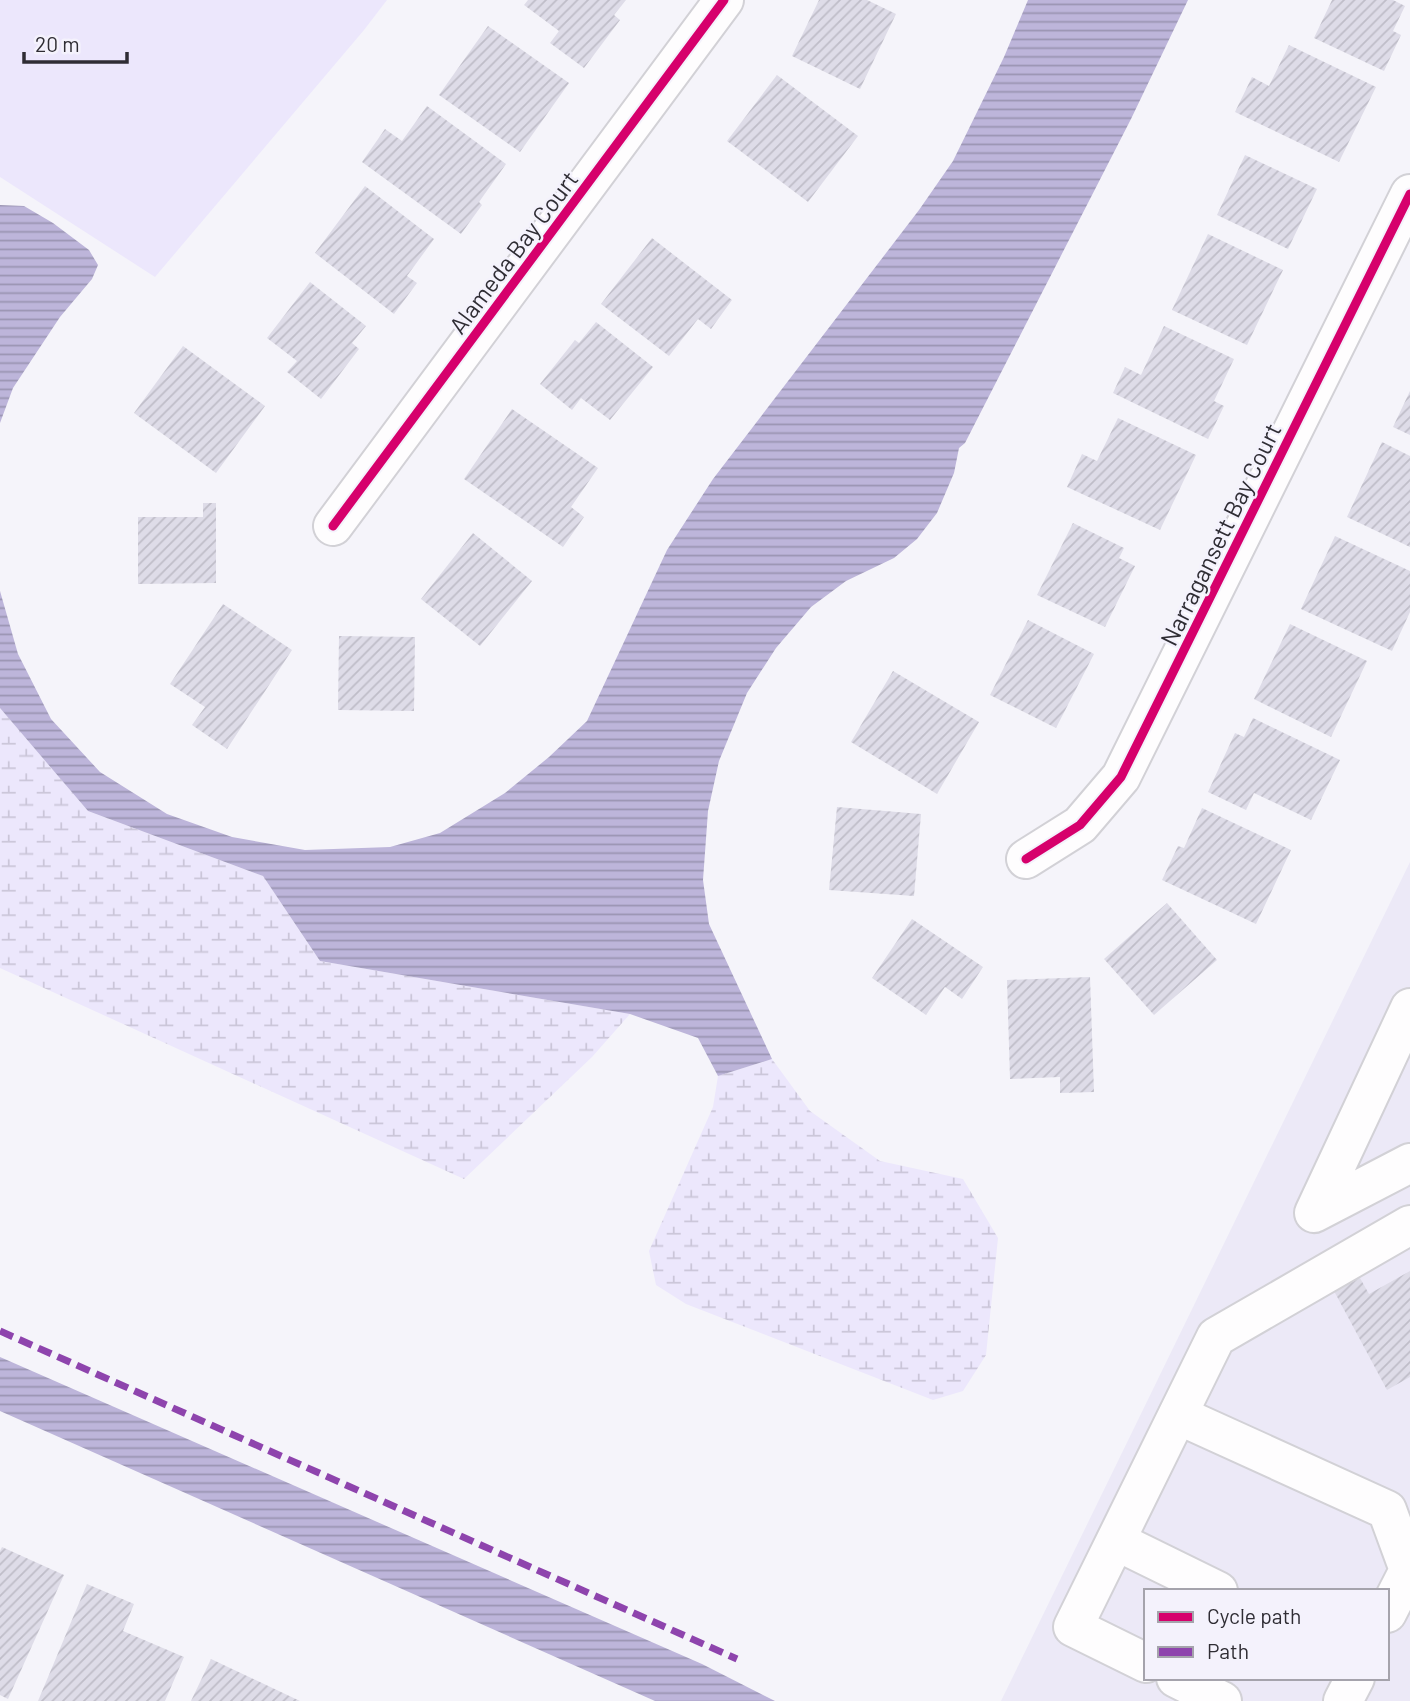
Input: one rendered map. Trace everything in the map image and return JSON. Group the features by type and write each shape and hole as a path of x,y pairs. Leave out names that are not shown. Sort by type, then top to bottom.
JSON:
{"street":[{"name":"Alameda Bay Court","path":"333,526 724,0"},
{"name":"Narragansett Bay Court","path":"1027,859 1080,825 1121,777 1410,194"},
{"path":"1410,1008 1314,1213 1410,1163"},
{"path":"1144,1662 1073,1627 1216,1337 1410,1225"},
{"path":"1178,1415 1387,1510 1409,1570 1389,1609"},
{"path":"1116,1541 1213,1589"},
{"path":"1180,1680 1222,1701"},
{"path":"1343,1701 1353,1680"}],"shaded area":[{"path":"1028,0 1188,0 1131,119 965,443 959,448 954,473 937,513 917,539 894,558 846,581 811,607 776,648 747,693 719,761 708,811 703,880 709,924 772,1059 718,1076 698,1038 630,1014 320,961 263,876 88,811 0,708 0,591 18,654 51,719 100,772 167,814 232,837 305,850 390,847 440,833 505,793 587,721 667,550 713,479 919,210 953,161 1004,57"},
{"path":"0,205 24,206 53,223 89,250 98,265 92,279 60,317 13,388 0,423"},
{"path":"1410,862 1410,1701 1001,1701"},
{"path":"0,1357 702,1664 775,1701 655,1701 0,1411"}],"green space":[{"path":"0,0 387,0 155,277 0,177"},
{"path":"0,708 88,811 263,876 320,961 630,1014 592,1057 464,1179 0,968"},
{"path":"772,1059 810,1111 880,1161 963,1179 998,1238 986,1355 963,1391 933,1400 686,1304 656,1285 649,1251 713,1107 718,1076"}],"building":[{"path":"528,0 626,0 614,15 620,20 584,68 550,43 559,31 524,5"},
{"path":"819,0 867,0 896,14 860,89 792,56"},
{"path":"1332,0 1393,0 1405,6 1393,31 1401,35 1384,71 1314,38"},
{"path":"488,26 569,83 520,152 439,95"},
{"path":"1289,45 1376,87 1339,162 1235,112 1252,77 1269,86"},
{"path":"777,75 858,136 808,202 727,141"},
{"path":"427,106 506,164 479,202 482,205 461,234 362,162 385,129 402,141"},
{"path":"1245,155 1317,189 1288,249 1217,215"},
{"path":"365,186 434,239 407,276 417,283 394,314 315,253"},
{"path":"1208,234 1283,270 1247,345 1172,310"},
{"path":"652,238 732,300 711,329 698,319 669,356 601,304"},
{"path":"310,282 366,326 352,343 359,349 321,399 287,372 297,361 267,338"},
{"path":"596,322 653,367 610,420 581,398 572,410 540,384 575,340 579,343"},
{"path":"1164,326 1234,359 1214,401 1224,406 1208,439 1113,393 1125,367 1141,375"},
{"path":"183,346 265,406 216,473 134,413"},
{"path":"1410,391 1410,435 1393,427"},
{"path":"512,409 598,468 571,507 584,517 563,547 464,479"},
{"path":"1118,418 1196,455 1160,530 1067,487 1082,454 1097,461"},
{"path":"1382,442 1410,456 1410,547 1347,517"},
{"path":"203,503 216,503 216,583 138,584 138,517 203,517"},
{"path":"1073,523 1124,548 1119,558 1135,566 1105,627 1037,595"},
{"path":"473,533 532,581 480,646 421,599"},
{"path":"1335,536 1410,571 1410,612 1392,651 1301,609"},
{"path":"223,604 292,650 227,749 192,725 205,707 170,684"},
{"path":"1028,620 1094,654 1056,728 990,695"},
{"path":"1290,624 1367,661 1331,737 1254,699"},
{"path":"339,636 415,637 414,711 338,710"},
{"path":"893,671 979,722 937,794 851,742"},
{"path":"1253,718 1340,760 1311,820 1254,793 1246,810 1208,792 1235,733 1244,737"},
{"path":"837,807 921,814 914,896 829,890"},
{"path":"1202,808 1291,850 1256,924 1162,880 1178,846 1184,848"},
{"path":"1167,903 1217,960 1154,1015 1104,959"},
{"path":"912,919 983,967 962,999 945,987 926,1015 872,978"},
{"path":"1090,977 1094,1092 1060,1093 1060,1077 1010,1079 1007,980"},
{"path":"1410,1271 1410,1377 1387,1390 1334,1291 1360,1278 1369,1294"},
{"path":"2,1547 64,1575 8,1699 0,1695"},
{"path":"87,1584 134,1604 123,1631 184,1657 165,1701 38,1701"},
{"path":"211,1659 300,1701 191,1701"}],"marked path":[{"path":"0,1331 737,1659"}],"cycle path":[{"path":"333,526 724,0"},
{"path":"1026,859 1080,825 1121,777 1410,194"}]}
